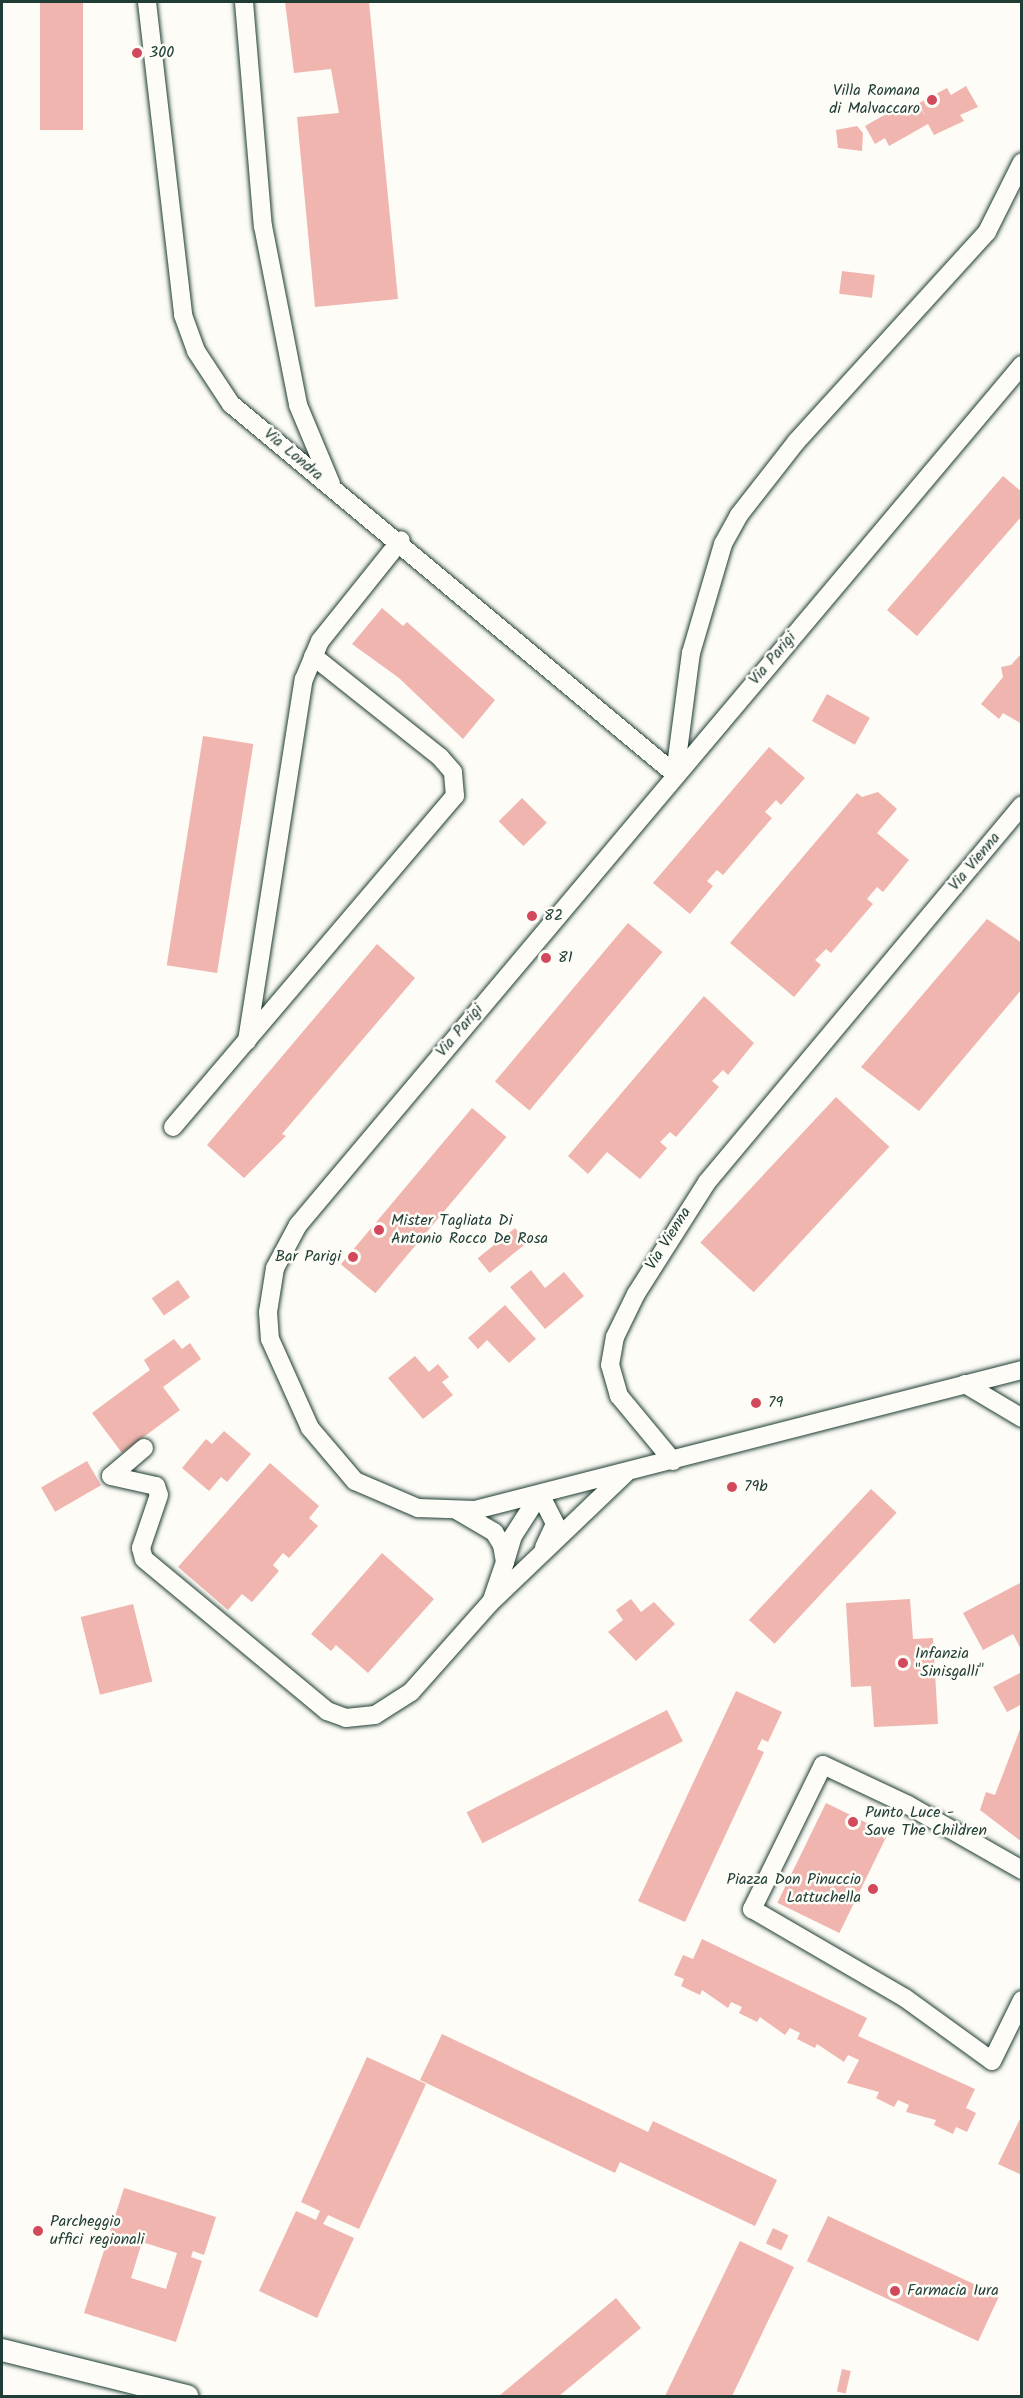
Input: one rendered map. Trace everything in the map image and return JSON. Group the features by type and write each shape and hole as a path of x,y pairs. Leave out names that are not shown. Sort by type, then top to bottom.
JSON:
{"street":[{"name":"Via Londra","path":"147,2 175,271 196,351 231,404 333,488 401,540 675,774"},
{"path":"244,2 263,226 298,405 333,488"},
{"path":"675,774 691,653 723,544 739,515 796,442 981,240 1022,162"},
{"name":"Via Parigi","path":"673,1461 475,1510 418,1508 355,1481 310,1428 270,1338 268,1289 282,1249 298,1225 675,774 1022,365"},
{"path":"247,1041 304,679 313,656 401,540"},
{"path":"172,1127 454,796 453,772 440,757 313,656"},
{"name":"Via Vienna","path":"673,1461 624,1403 610,1365 615,1337 641,1285 707,1182 1022,805"},
{"path":"673,1461 1022,1370"},
{"path":"965,1384 1022,1418"},
{"path":"144,1448 111,1470 111,1476 156,1486 159,1495 141,1548 144,1559 327,1711 361,1718 400,1701 490,1603 536,1562 628,1472"},
{"path":"490,1603 513,1536 540,1494"},
{"path":"536,1562 555,1524 540,1494"},
{"path":"452,1509 494,1532 505,1562"},
{"path":"1022,1870 908,1804 823,1766 752,1908 905,1998 992,2061 1022,2000"},
{"path":"2,2350 187,2397"}],"building":[{"path":"40,2 83,2 83,130 40,130"},
{"path":"285,2 369,2 398,299 315,307 297,117 339,113 331,69 294,73"},
{"path":"966,86 978,107 960,115 964,121 934,135 928,124 889,146 885,138 875,144 865,126 900,106 906,116 920,107 926,117 919,103 947,88 951,95"},
{"path":"857,126 863,133 862,151 838,148 836,130"},
{"path":"842,271 875,275 872,298 839,294"},
{"path":"1003,476 1022,492 1022,516 917,636 887,610"},
{"path":"382,608 403,626 407,622 495,700 463,739 399,678 352,644"},
{"path":"1022,653 1022,724 1003,713 999,719 981,704 1003,677 1001,667 1011,665"},
{"path":"827,694 870,718 855,745 812,721"},
{"path":"203,736 253,744 217,973 167,965"},
{"path":"769,747 805,778 781,805 776,800 765,812 772,818 723,875 717,870 707,881 713,886 690,914 653,883"},
{"path":"878,792 897,809 877,833 909,860 883,892 877,887 867,899 873,904 831,953 826,949 815,960 821,965 794,997 730,943 857,793 862,797"},
{"path":"522,798 547,823 523,846 499,821"},
{"path":"987,919 1022,943 1022,989 919,1111 861,1067"},
{"path":"628,923 662,952 529,1110 495,1082"},
{"path":"377,944 415,978 282,1134 286,1136 244,1178 207,1145"},
{"path":"704,996 754,1043 728,1075 723,1070 712,1081 719,1087 676,1137 670,1132 660,1142 667,1148 640,1179 607,1152 588,1174 568,1156"},
{"path":"836,1097 889,1147 754,1292 700,1243"},
{"path":"472,1108 506,1137 375,1293 341,1264"},
{"path":"515,1228 527,1243 490,1273 478,1258"},
{"path":"531,1270 545,1288 564,1272 584,1296 545,1329 510,1287"},
{"path":"178,1280 190,1297 164,1316 152,1298"},
{"path":"505,1305 536,1339 509,1363 487,1340 478,1349 468,1338"},
{"path":"174,1339 182,1349 190,1343 201,1359 163,1387 180,1410 122,1453 92,1413 150,1370 144,1360"},
{"path":"415,1356 429,1372 438,1364 449,1377 442,1382 453,1395 423,1419 388,1378"},
{"path":"224,1431 251,1454 227,1482 221,1477 209,1491 182,1468 206,1439 212,1444"},
{"path":"87,1461 101,1485 55,1512 41,1488"},
{"path":"270,1463 319,1506 309,1518 318,1526 289,1558 283,1553 273,1565 279,1571 252,1602 242,1594 228,1610 178,1567"},
{"path":"871,1489 897,1513 775,1644 749,1620"},
{"path":"382,1553 434,1599 368,1673 336,1645 331,1651 311,1634"},
{"path":"1022,1582 1022,1651 1013,1634 983,1650 963,1613"},
{"path":"631,1599 641,1612 654,1602 675,1624 636,1661 608,1632 623,1620 616,1610"},
{"path":"910,1599 913,1639 933,1638 938,1724 874,1727 871,1686 851,1687 846,1603"},
{"path":"133,1604 152,1682 100,1695 81,1617"},
{"path":"1022,1672 1022,1704 1007,1712 993,1687"},
{"path":"736,1691 782,1712 768,1742 762,1739 757,1749 764,1752 685,1922 638,1901"},
{"path":"667,1710 683,1741 482,1843 467,1812"},
{"path":"1022,1724 1022,1842 980,1810 986,1792 995,1795"},
{"path":"826,1803 888,1833 839,1933 777,1903"},
{"path":"702,1939 867,2018 858,2036 975,2089 966,2108 976,2113 967,2132 956,2127 953,2134 934,2125 936,2120 906,2112 909,2105 898,2100 894,2107 876,2098 879,2092 847,2083 859,2060 848,2055 844,2062 817,2044 815,2048 797,2039 800,2033 790,2028 785,2035 760,2017 757,2022 739,2013 742,2007 731,2002 728,2008 702,1990 700,1995 681,1986 684,1979 674,1975 683,1955 693,1959"},
{"path":"442,2034 648,2132 653,2121 777,2180 755,2226 620,2162 615,2173 420,2080"},
{"path":"367,2057 426,2084 359,2229 328,2215 323,2224 354,2238 317,2318 259,2291 296,2211 316,2220 320,2211 301,2202"},
{"path":"1022,2115 1022,2175 998,2164"},
{"path":"124,2188 216,2217 204,2255 193,2251 191,2257 202,2261 176,2342 84,2313","holes":["142,2242 177,2253 166,2289 131,2278"]},
{"path":"828,2216 999,2296 978,2341 807,2261"},
{"path":"773,2228 788,2235 781,2251 766,2243"},
{"path":"740,2241 794,2267 732,2396 665,2396"},
{"path":"616,2298 641,2328 559,2396 499,2396"},
{"path":"842,2369 851,2371 846,2393 837,2391"}],"place":[{"name":"300","path":"137,53"},
{"name":"Villa Romana di Malvaccaro","path":"932,100"},
{"name":"82","path":"532,916"},
{"name":"81","path":"546,958"},
{"name":"Mister Tagliata Di Antonio Rocco De Rosa","path":"379,1230"},
{"name":"Bar Parigi","path":"353,1257"},
{"name":"79","path":"756,1403"},
{"name":"79b","path":"732,1487"},
{"name":"Infanzia \"Sinisgalli\"","path":"903,1663"},
{"name":"Punto Luce - Save The Children","path":"853,1822"},
{"name":"Piazza Don Pinuccio Lattuchella","path":"873,1889"},
{"name":"Parcheggio uffici regionali","path":"38,2231"},
{"name":"Farmacia Iura","path":"895,2291"}]}
